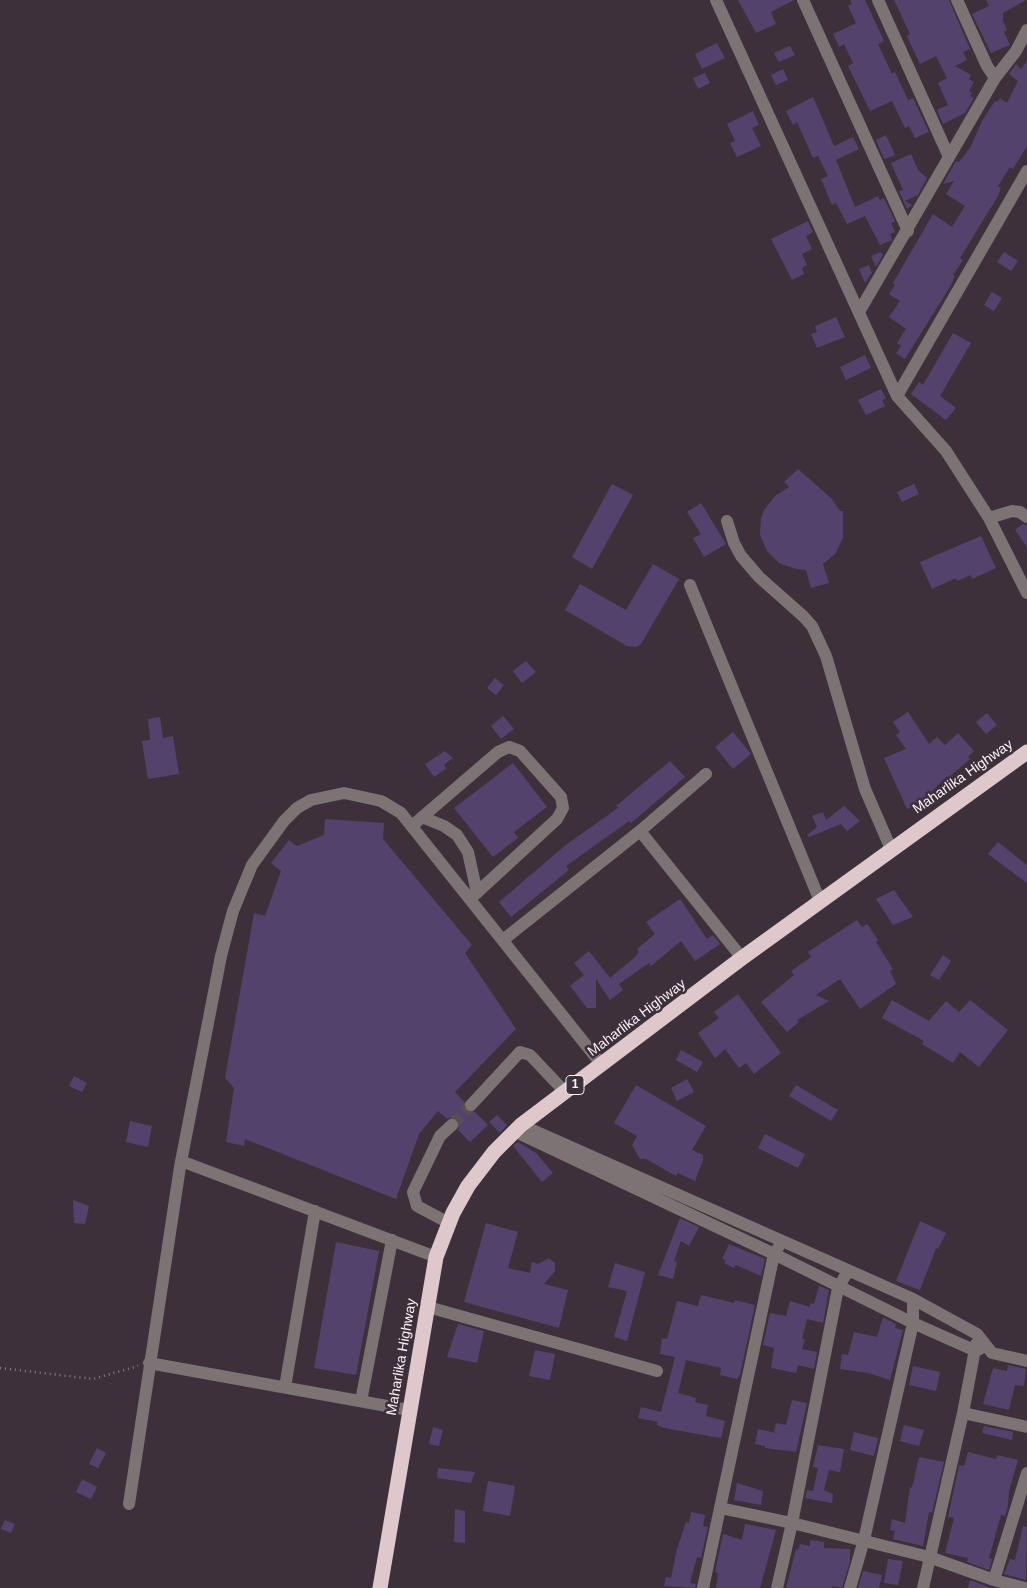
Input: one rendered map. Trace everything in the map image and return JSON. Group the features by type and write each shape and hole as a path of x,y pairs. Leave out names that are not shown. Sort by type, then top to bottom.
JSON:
{"highway":[{"name":"Maharlika Highway","path":"380,1588 436,1257 449,1223 468,1186 494,1152 518,1128 742,958 891,848 1027,752"}],"street":[{"path":"716,0 897,396 946,451 989,518 1027,593"},
{"path":"803,0 908,231"},
{"path":"878,0 949,157"},
{"path":"957,0 987,66 995,78"},
{"path":"859,312 908,231 995,78 1016,51 1027,30"},
{"path":"897,396 1027,171"},
{"path":"989,518 1012,512 1020,512 1027,517"},
{"path":"727,521 734,543 741,556 759,577 812,626 826,656 865,789 891,848"},
{"path":"690,585 820,901"},
{"path":"417,821 498,752 509,748 520,751 561,797 563,808 557,819 474,896"},
{"path":"503,940 640,831 706,774"},
{"path":"128,1504 181,1161 220,956 233,911 252,865 284,821 297,808 311,800 344,793 381,801 417,821 444,826 457,835 468,852 474,896"},
{"path":"417,821 474,896 503,940 602,1065"},
{"path":"640,831 742,958"},
{"path":"471,1105 520,1052 530,1055 565,1092"},
{"path":"449,1223 417,1206 413,1192 440,1136 452,1125"},
{"path":"518,1128 783,1240 913,1299 977,1334 980,1349 922,1588"},
{"path":"518,1128 774,1254 838,1288 913,1323 980,1349 1027,1361"},
{"path":"181,1161 436,1257"},
{"path":"285,1387 315,1211"},
{"path":"361,1401 392,1240"},
{"path":"702,1588 774,1254 783,1240"},
{"path":"777,1588 792,1523 838,1288 848,1271"},
{"path":"850,1588 864,1540 913,1323 913,1299"},
{"path":"428,1307 657,1371"},
{"path":"149,1363 409,1410"},
{"path":"963,1413 1027,1426"},
{"path":"994,1580 1027,1473"},
{"path":"720,1508 792,1523 929,1557 994,1580 1025,1588"}],"path":[{"path":"0,1368 93,1379 149,1363"}],"building":[{"path":"738,0 794,0 771,12 776,24 756,33"},
{"path":"850,0 865,0 884,41 878,44 892,74 895,72 908,100 913,98 929,132 915,138 909,126 905,128 892,101 870,111 848,66 853,63 844,44 839,47 833,34 856,23 848,6 852,4"},
{"path":"894,0 949,0 970,49 963,52 967,60 955,66 971,75 969,79 974,82 969,91 972,93 970,96 974,98 965,113 943,124 937,110 948,105 938,83 947,78 936,56 920,64 907,36 910,34"},
{"path":"986,0 1026,0 1003,13 1003,21 1007,30 1004,32 1010,45 991,53 972,14 989,6"},
{"path":"717,43 725,58 702,69 695,54"},
{"path":"790,46 795,55 779,62 774,53"},
{"path":"1027,61 1027,146 1013,169 1010,167 998,186 1001,188 998,196 960,258 963,260 953,275 955,276 951,285 905,359 896,353 901,346 897,343 906,329 889,317 900,301 889,294 895,285 893,283 933,214 952,227 965,206 946,194 954,181 943,184 956,161 959,162 970,148 982,121 995,101 997,102 1000,98 1007,103 1018,81 1009,74 1016,64 1021,69"},
{"path":"783,69 788,80 776,85 771,75"},
{"path":"705,73 710,83 698,89 693,78"},
{"path":"813,97 834,146 853,137 859,149 836,160 855,207 878,196 880,200 884,198 895,221 891,223 895,232 890,234 892,240 880,245 865,216 847,224 836,203 832,205 821,179 828,176 818,156 813,158 797,122 793,125 786,111"},
{"path":"753,111 759,125 752,128 761,146 737,157 730,143 735,141 727,124"},
{"path":"886,135 895,155 884,159 876,140"},
{"path":"911,154 918,170 927,178 918,195 905,201 912,205 907,209 899,191 903,190 891,163"},
{"path":"808,221 813,232 806,236 812,249 802,254 807,265 802,268 804,274 792,280 771,239"},
{"path":"881,252 883,255 876,267 871,256"},
{"path":"1004,252 1018,261 1011,271 997,262"},
{"path":"869,265 872,273 865,283 859,269"},
{"path":"992,292 1002,298 994,311 984,305"},
{"path":"836,317 845,337 817,348 811,334 817,332 815,326"},
{"path":"953,333 971,343 940,396 956,408 946,420 911,394 919,382 923,385"},
{"path":"865,355 871,368 846,380 840,367"},
{"path":"881,389 886,398 882,400 885,406 866,415 858,400"},
{"path":"798,469 831,498 840,511 843,511 843,538 835,554 823,564 829,583 811,588 806,570 796,569 779,563 767,551 760,535 761,518 764,510 775,496 789,487 784,482"},
{"path":"612,484 633,495 592,569 572,557"},
{"path":"914,484 919,494 902,502 897,492"},
{"path":"701,503 726,544 704,557 693,538 701,534 687,512"},
{"path":"1023,524 1027,525 1027,547 1015,530"},
{"path":"981,536 996,568 972,579 971,575 957,581 956,578 932,589 920,562"},
{"path":"653,564 679,579 641,644 636,647 627,646 565,610 580,584 626,610"},
{"path":"526,661 536,672 522,683 513,671"},
{"path":"495,678 504,685 496,695 487,688"},
{"path":"908,712 929,744 937,737 945,745 958,733 974,751 968,757 970,759 948,778 947,776 919,804 907,809 884,758 906,749 896,735 900,732 893,722"},
{"path":"987,713 997,725 986,734 976,722"},
{"path":"503,716 514,729 501,739 491,726"},
{"path":"160,717 163,738 173,736 179,774 148,779 142,741 150,740 148,719"},
{"path":"733,732 751,754 733,769 715,747"},
{"path":"445,751 453,758 444,765 446,769 434,777 425,764"},
{"path":"670,761 685,777 631,823 629,821 566,866 569,870 511,917 499,902 567,844 618,808 616,806"},
{"path":"513,763 547,807 514,832 518,838 493,857 454,808"},
{"path":"844,806 860,821 847,831 841,824 809,837 807,835 817,827 812,816 823,812 826,820"},
{"path":"325,819 384,823 383,839 472,945 465,953 516,1029 455,1092 464,1102 465,1111 475,1112 488,1125 470,1142 458,1130 460,1124 458,1119 451,1117 447,1119 438,1111 419,1134 396,1199 245,1139 244,1146 226,1142 234,1088 225,1078 254,913 265,916 281,871 271,863 289,840 297,846 324,835"},
{"path":"998,842 1027,865 1027,883 988,854"},
{"path":"894,890 913,917 893,925 876,899"},
{"path":"680,899 707,939 713,935 720,944 695,961 681,941 651,966 649,963 619,984 623,990 610,1000 596,979 596,1008 587,1008 570,986 584,975 574,963 589,951 610,978 635,957 639,952 637,949 655,934 646,922"},
{"path":"857,920 862,927 867,924 878,940 876,942 893,969 890,971 896,984 860,1009 840,979 816,995 829,1001 797,1020 799,1022 787,1032 761,1002 794,975 791,971 811,957 808,952"},
{"path":"943,955 951,961 939,980 930,975"},
{"path":"738,994 781,1053 754,1074 746,1063 739,1068 725,1049 715,1058 698,1033 719,1018 714,1012"},
{"path":"892,1000 929,1021 946,1001 959,1012 970,1000 1008,1030 979,1067 960,1052 953,1063 922,1044 924,1041 882,1018"},
{"path":"681,1050 703,1062 697,1072 676,1060"},
{"path":"74,1076 87,1083 82,1092 69,1086"},
{"path":"687,1079 694,1092 677,1101 671,1088"},
{"path":"636,1085 706,1126 692,1150 703,1155 695,1181 678,1173 676,1176 646,1159 640,1159 632,1145 637,1136 614,1123"},
{"path":"796,1085 838,1110 831,1121 789,1096"},
{"path":"497,1115 507,1125 500,1133 489,1122"},
{"path":"130,1121 152,1126 148,1147 126,1142"},
{"path":"765,1134 805,1154 798,1168 758,1148"},
{"path":"518,1142 536,1153 553,1173 542,1182 513,1146"},
{"path":"73,1200 89,1206 85,1224 74,1223"},
{"path":"680,1218 699,1227 689,1246 681,1241 674,1261 677,1262 673,1279 658,1275"},
{"path":"920,1221 946,1233 938,1249 936,1248 920,1290 896,1281"},
{"path":"486,1223 518,1232 508,1268 530,1273 532,1262 538,1264 549,1258 555,1263 555,1271 544,1284 568,1290 559,1328 464,1302"},
{"path":"336,1242 379,1251 356,1375 314,1368"},
{"path":"729,1244 765,1259 761,1276 736,1265 734,1268 724,1263 726,1260 722,1259"},
{"path":"615,1263 645,1272 627,1341 614,1337 627,1291 608,1287"},
{"path":"819,1286 829,1290 823,1323 807,1319 802,1339 805,1339 802,1349 817,1352 814,1369 798,1365 796,1373 771,1368 774,1348 763,1345 770,1313 786,1316 790,1301 810,1307 810,1303 814,1304"},
{"path":"701,1295 734,1303 735,1300 755,1305 740,1375 737,1379 720,1375 721,1368 686,1360 678,1393 696,1398 695,1402 708,1405 706,1416 725,1421 721,1438 664,1428 657,1425 658,1422 638,1418 641,1407 661,1412 675,1357 660,1354 662,1338 667,1339 677,1301 698,1306"},
{"path":"883,1317 896,1324 895,1328 903,1330 890,1380 868,1373 840,1369 842,1354 848,1355 854,1332 877,1337"},
{"path":"458,1324 484,1331 477,1363 447,1357"},
{"path":"535,1350 555,1354 550,1380 529,1376"},
{"path":"1008,1365 1026,1369 1024,1386 1015,1385 1009,1410 983,1404 993,1368 1007,1371"},
{"path":"913,1366 940,1372 936,1391 909,1385"},
{"path":"792,1400 807,1403 796,1452 765,1448 765,1446 755,1444 758,1429 781,1434 774,1432 776,1423 786,1425"},
{"path":"904,1425 924,1430 919,1446 900,1441"},
{"path":"984,1426 1013,1432 1012,1440 982,1433"},
{"path":"433,1427 443,1430 439,1446 429,1444"},
{"path":"854,1432 878,1438 874,1456 850,1450"},
{"path":"818,1445 844,1449 840,1472 829,1470 824,1490 833,1494 832,1503 805,1498 807,1490 813,1491 818,1468 813,1467"},
{"path":"97,1448 106,1453 98,1468 89,1464"},
{"path":"968,1452 996,1459 997,1455 1018,1460 1009,1491 1008,1506 1005,1516 1001,1515 989,1558 992,1559 989,1570 967,1562 968,1558 945,1553 954,1518 948,1517 959,1465 964,1466"},
{"path":"919,1457 944,1462 932,1513 929,1512 923,1546 893,1539 895,1531 890,1530 892,1519 905,1523 910,1487 912,1488"},
{"path":"438,1468 475,1472 471,1483 437,1478"},
{"path":"82,1479 97,1487 91,1499 76,1492"},
{"path":"488,1481 515,1486 510,1516 483,1511"},
{"path":"737,1483 763,1491 761,1505 734,1500"},
{"path":"455,1509 465,1511 465,1543 454,1542"},
{"path":"691,1512 705,1515 703,1526 708,1527 701,1558 697,1557 690,1583 696,1584 695,1588 664,1586 666,1577 671,1578 677,1549 686,1522 689,1523"},
{"path":"5,1520 15,1524 11,1533 1,1529"},
{"path":"745,1524 776,1530 760,1588 716,1588 718,1573 715,1572 723,1534 742,1540"},
{"path":"1023,1526 1027,1527 1026,1580 1004,1574 1010,1559 1015,1560"},
{"path":"810,1540 824,1542 824,1548 850,1549 850,1561 842,1588 832,1586 832,1588 786,1588 796,1549 798,1550 800,1544 810,1546"},
{"path":"888,1559 903,1561 898,1585 884,1583"},
{"path":"863,1571 882,1575 879,1588 858,1588"},
{"path":"970,1580 991,1588 968,1588"}],"tunnel":[{"path":"452,1125 471,1105"}]}
